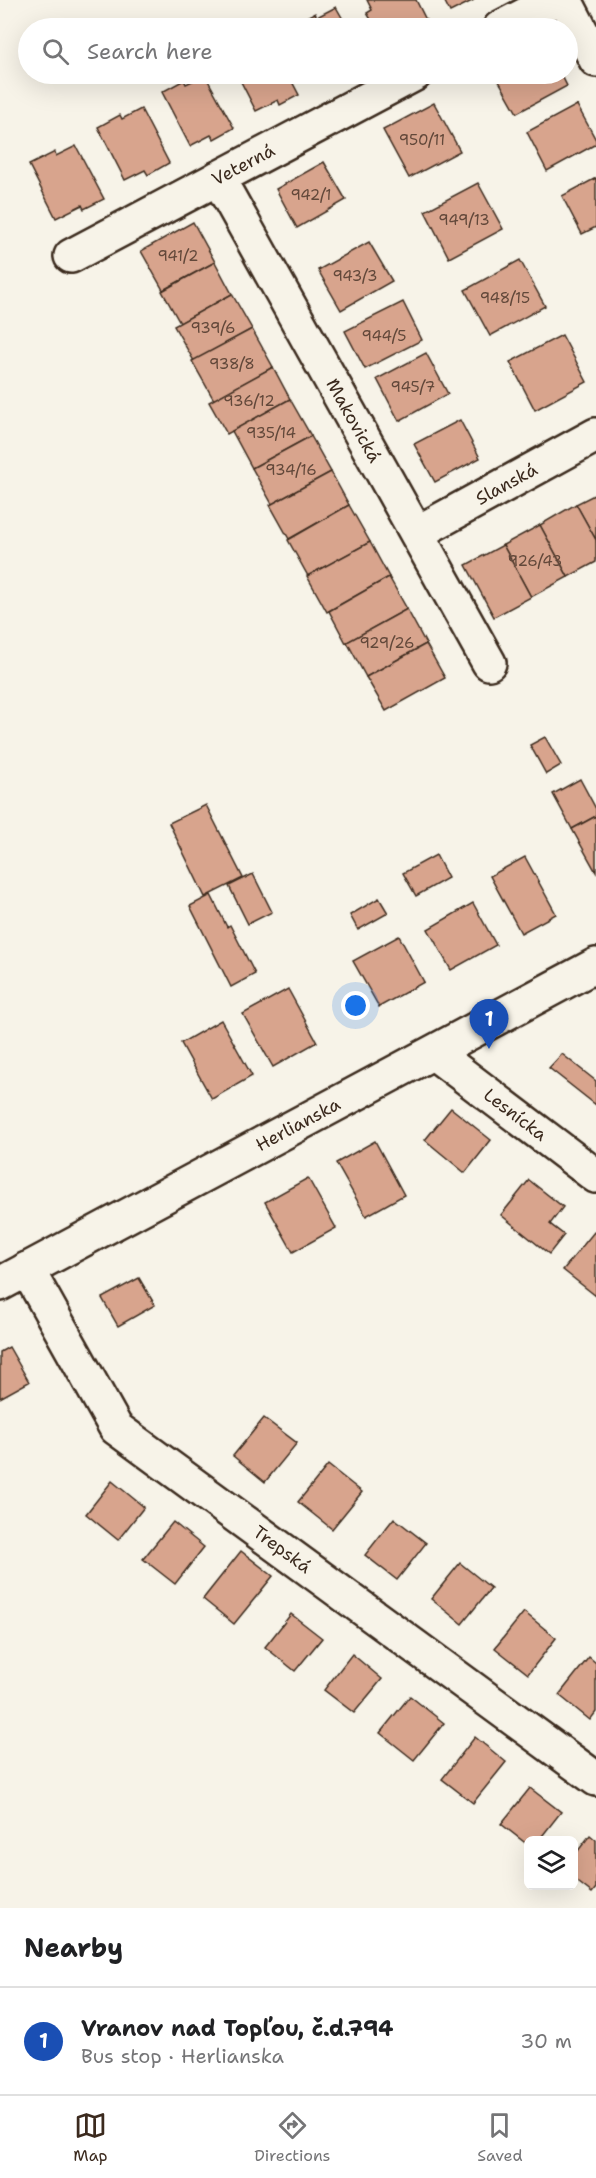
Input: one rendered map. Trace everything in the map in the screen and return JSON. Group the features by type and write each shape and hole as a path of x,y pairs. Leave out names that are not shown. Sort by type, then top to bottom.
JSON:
{"street":[{"path":"519,18 554,0"},
{"path":"565,0 574,18"},
{"path":"578,25 596,60"},
{"name":"Veterná","path":"71,256 396,84"},
{"name":"Makovická","path":"218,178 489,663"},
{"name":"Slanská","path":"417,533 596,435"},
{"name":"Herlianska","path":"14,1277 596,965"},
{"name":"Lesnícka","path":"434,1053 596,1176"},
{"name":"Trepská","path":"14,1277 116,1428 596,1779"}],"building":[{"path":"367,0 416,0 425,18 370,18 367,13 372,10"},
{"path":"444,0 474,0 450,12"},
{"path":"336,7 342,18 305,18 315,13 317,17"},
{"path":"177,84 210,84 234,128 214,139 211,135 190,146 162,92"},
{"path":"242,84 293,84 299,95 280,105 278,100 256,111"},
{"path":"501,84 566,84 567,86 517,113"},
{"path":"434,103 460,151 409,178 383,130"},
{"path":"577,105 596,144 547,171 527,132"},
{"path":"141,109 169,163 148,175 145,170 125,180 98,127 120,115 122,119"},
{"path":"76,146 104,199 84,209 82,205 56,218 29,165 55,152 56,156"},
{"path":"324,162 346,200 297,228 276,189"},
{"path":"596,178 596,227 582,234 562,196"},
{"path":"478,183 503,229 449,258 425,211"},
{"path":"193,222 215,262 163,290 141,251"},
{"path":"369,242 392,281 341,310 318,270"},
{"path":"520,260 545,306 490,336 465,290"},
{"path":"215,262 232,294 180,323 162,291"},
{"path":"232,294 252,329 194,361 174,326"},
{"path":"403,302 422,340 365,369 345,331"},
{"path":"252,329 273,367 214,400 192,361"},
{"path":"562,335 587,382 535,410 510,362"},
{"path":"426,353 448,394 399,421 377,379"},
{"path":"273,367 290,399 227,434 209,402"},
{"path":"290,399 311,436 252,468 232,431"},
{"path":"460,420 480,458 435,482 414,444"},
{"path":"311,436 331,472 272,504 252,468"},
{"path":"331,472 349,505 289,539 270,505"},
{"path":"596,494 596,540 576,504"},
{"path":"576,504 596,540 596,562 568,577 540,525"},
{"path":"349,505 370,542 308,576 288,540"},
{"path":"540,525 568,577 531,597 503,545"},
{"path":"370,542 389,577 327,612 307,576"},
{"path":"503,545 531,597 494,617 466,565"},
{"path":"389,577 407,609 346,643 329,611"},
{"path":"407,609 426,644 366,677 347,642"},
{"path":"426,644 445,678 386,711 366,677"},
{"path":"545,737 561,765 546,774 530,745"},
{"path":"580,779 596,809 596,816 572,829 553,794"},
{"path":"206,805 243,878 205,897 169,823"},
{"path":"596,816 596,872 572,829"},
{"path":"436,855 448,878 416,896 403,873"},
{"path":"525,857 556,914 521,933 490,876"},
{"path":"253,874 272,912 248,924 229,886"},
{"path":"211,895 227,927 230,925 255,974 231,987 190,906"},
{"path":"379,898 388,913 358,930 350,915"},
{"path":"473,903 496,945 451,970 428,929"},
{"path":"399,936 424,982 379,1007 353,961"},
{"path":"288,989 317,1042 273,1067 243,1014"},
{"path":"221,1020 252,1076 212,1099 181,1043"},
{"path":"562,1054 596,1081 596,1105 549,1068"},
{"path":"451,1108 491,1140 465,1173 425,1140"},
{"path":"375,1141 404,1195 366,1216 336,1163"},
{"path":"308,1178 336,1228 293,1252 265,1202"},
{"path":"529,1180 563,1207 550,1224 564,1235 549,1254 501,1215"},
{"path":"594,1232 596,1234 596,1296 563,1270"},
{"path":"139,1278 155,1305 118,1326 102,1298"},
{"path":"9,1347 29,1382 0,1398 0,1352"},
{"path":"264,1418 297,1443 265,1482 233,1456"},
{"path":"328,1465 362,1492 332,1529 298,1502"},
{"path":"112,1481 144,1507 118,1540 86,1514"},
{"path":"394,1518 426,1543 397,1580 365,1555"},
{"path":"173,1522 204,1547 175,1584 143,1559"},
{"path":"241,1551 273,1576 234,1624 203,1599"},
{"path":"460,1563 491,1588 462,1624 431,1599"},
{"path":"524,1612 556,1638 528,1674 495,1648"},
{"path":"291,1614 322,1638 295,1671 265,1647"},
{"path":"352,1654 382,1679 354,1713 324,1690"},
{"path":"589,1657 596,1663 596,1712 590,1720 559,1695"},
{"path":"410,1696 444,1723 414,1760 380,1733"},
{"path":"475,1737 506,1762 473,1803 442,1779"},
{"path":"530,1788 561,1812 542,1836 524,1836 524,1842 501,1824"},
{"path":"590,1835 596,1840 596,1888 592,1893 578,1882 578,1851"}],"place":[{"name":"Vranov nad Topľou, č.d.794","path":"489,1049"}]}
